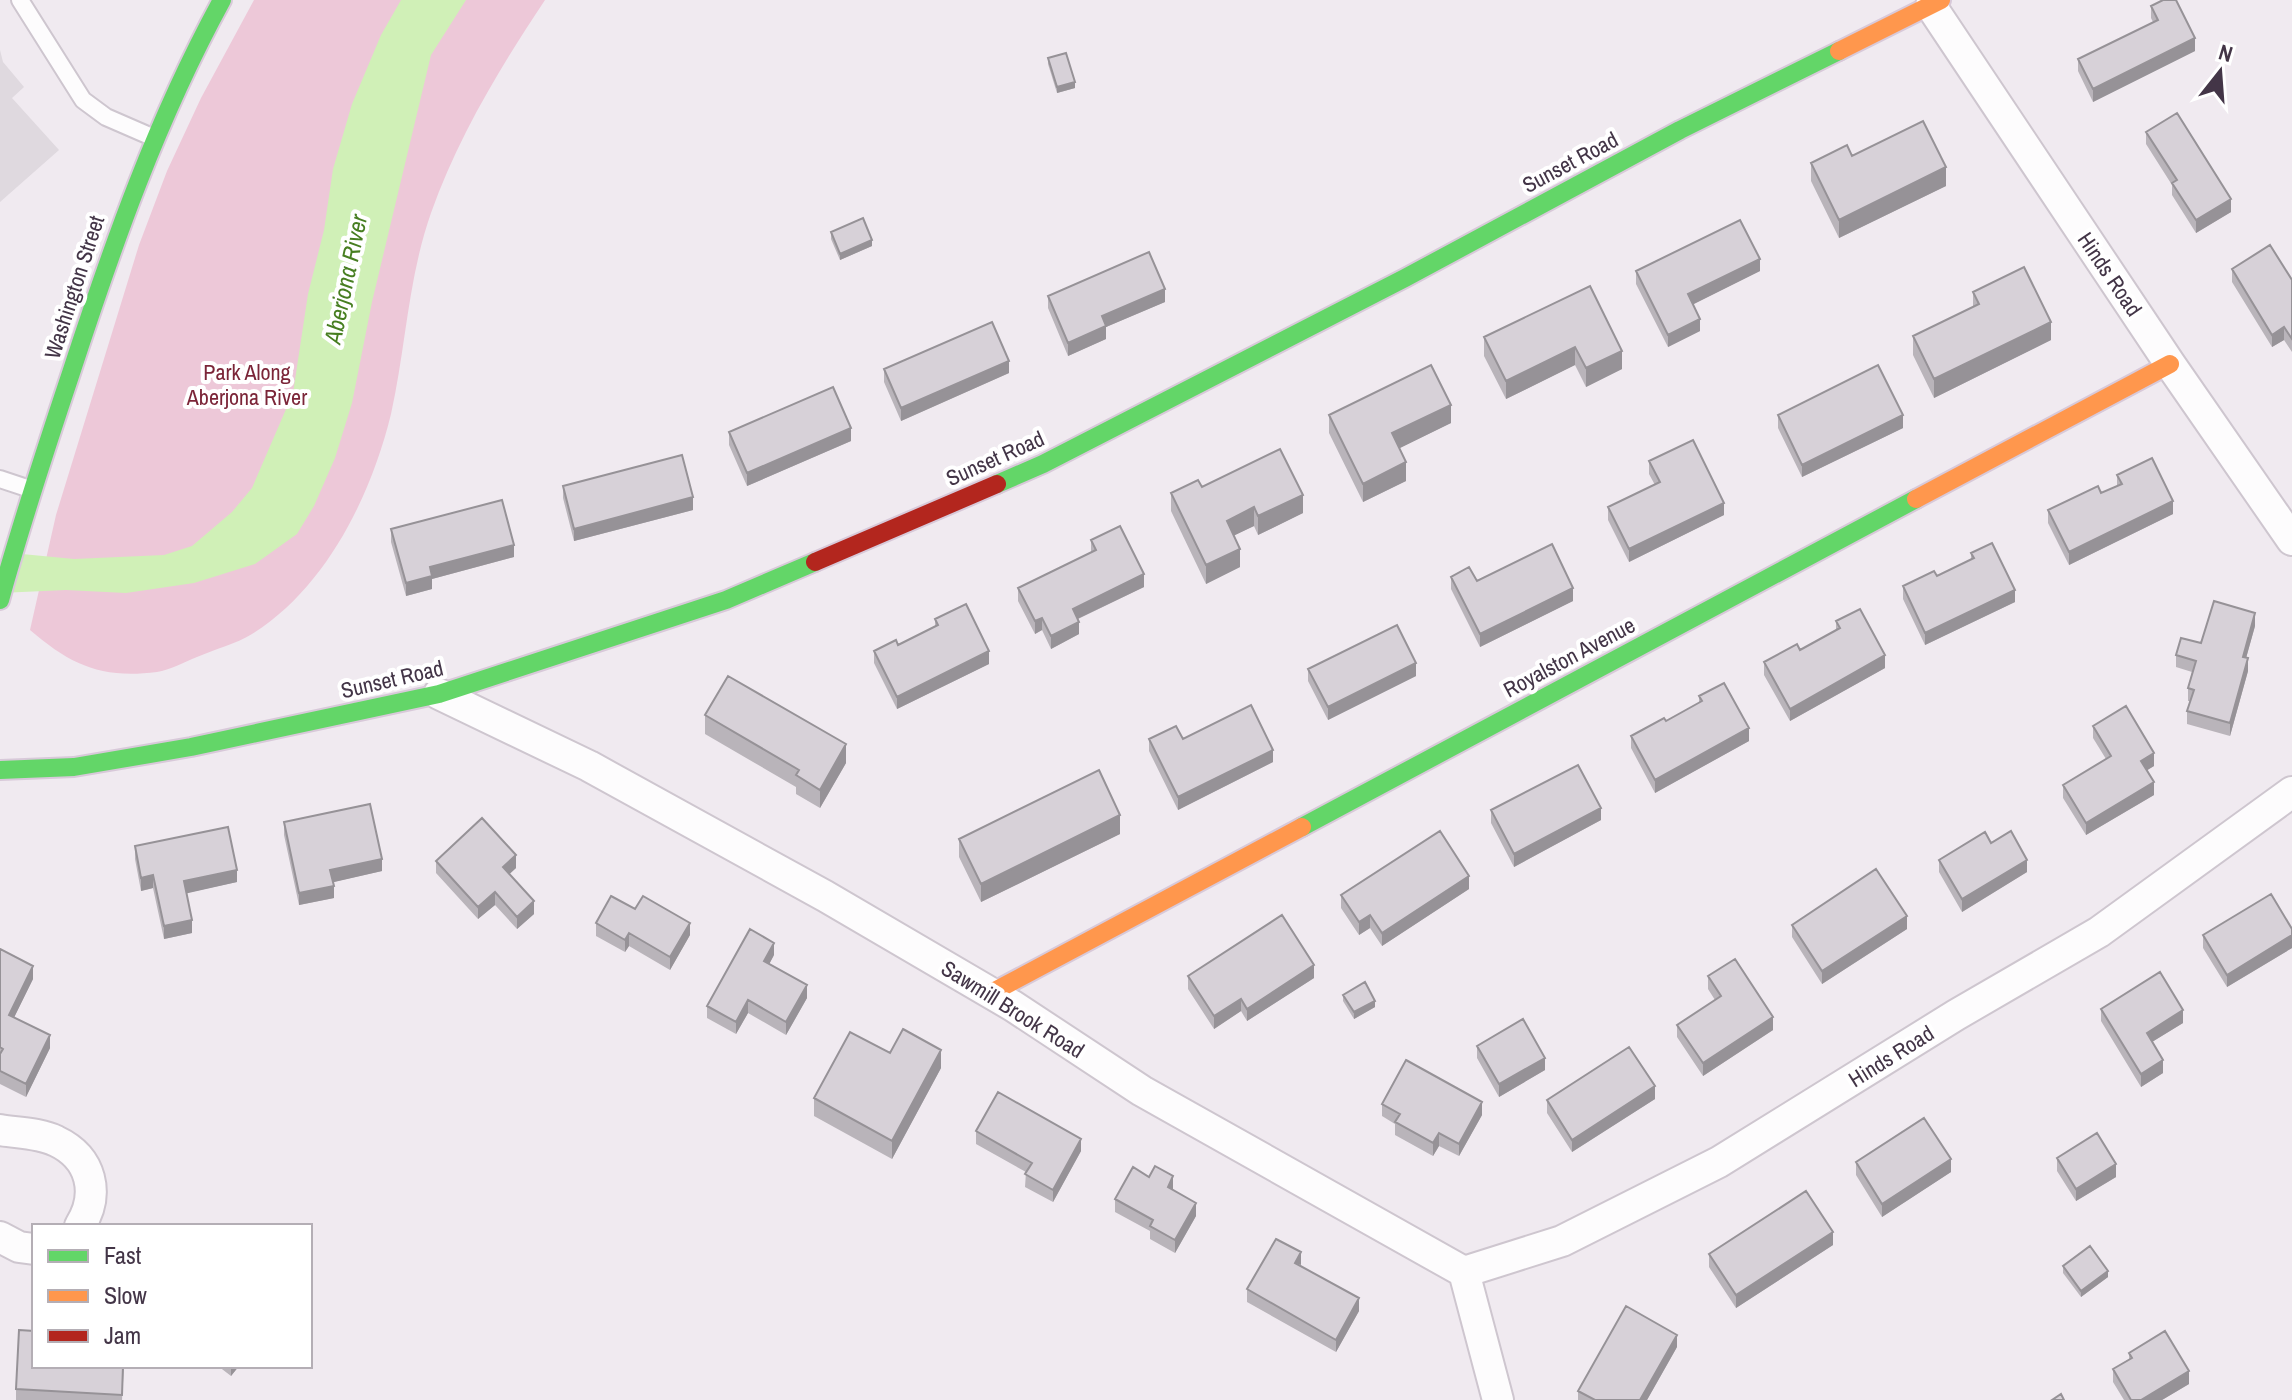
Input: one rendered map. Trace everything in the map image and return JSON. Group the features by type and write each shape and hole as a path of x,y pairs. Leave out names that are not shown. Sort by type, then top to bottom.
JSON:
{"street":[{"name":"Washington Street","path":"0,600 19,529 107,262 154,138 222,0"},
{"name":"Hinds Road","path":"1936,3 2170,364 2292,540"},
{"name":"Sunset Road","path":"0,770 74,767 191,747 439,694 726,600 1043,464 1405,278 1680,130 1936,3"},
{"name":"Royalston Avenue","path":"991,993 2170,364"},
{"name":"Sawmill Brook Road","path":"439,694 589,766 825,896 991,993 1142,1091 1464,1272"},
{"name":"Hinds Road","path":"1464,1272 1562,1241 1719,1162 1943,1023 2099,932 2292,792"},
{"path":"0,1130 58,1141 84,1163 92,1185 92,1195 91,1205 81,1224"},
{"path":"0,1237 19,1247 32,1249"},
{"path":"1464,1272 1498,1400"}],"lane":[{"path":"20,0 83,100 106,117 154,138"},
{"path":"0,479 33,490"}],"green space":[{"name":"Park Along Aberjona River","path":"254,0 545,0 482,103 454,157 431,213 412,287 391,414 371,476 342,538 302,592 252,634 162,671 137,674 103,671 73,661 30,630 56,515 139,245 167,171 201,98"}],"shaded area":[{"path":"0,50 3,62 24,87 12,98 59,150 0,202"}],"water":[{"name":"Aberjona River","path":"401,0 466,0 431,55 372,302 352,403 335,458 314,506 297,534 255,564 194,583 126,593 66,590 0,593 22,554 74,559 164,555 192,546 232,512 252,488 293,393 308,294 324,230 333,169 352,104 381,35"}],"building":[{"path":"2163,0 2176,0 2195,38 2093,89 2078,59 2158,20 2151,6"},
{"path":"1066,53 1075,82 1057,87 1048,58"},
{"path":"2177,113 2231,199 2196,220 2172,183 2177,180 2146,132"},
{"path":"1923,121 1946,167 1839,220 1811,163 1847,145 1852,156"},
{"path":"863,218 872,240 840,254 831,232"},
{"path":"1740,220 1760,259 1688,294 1700,319 1668,335 1636,271"},
{"path":"2270,245 2292,280 2292,339 2284,327 2272,335 2232,269"},
{"path":"1149,252 1165,289 1102,316 1106,326 1068,343 1048,296"},
{"path":"2024,267 2051,322 1934,379 1913,336 1979,304 1973,292"},
{"path":"1590,286 1622,351 1586,368 1575,347 1506,381 1484,337"},
{"path":"992,322 1009,361 901,408 884,369"},
{"path":"1431,365 1451,405 1392,433 1406,462 1363,484 1329,415"},
{"path":"1878,365 1903,415 1802,465 1778,415"},
{"path":"833,387 851,428 747,473 729,432"},
{"path":"1693,440 1724,503 1629,549 1608,507 1660,482 1649,461"},
{"path":"1280,449 1303,495 1258,516 1254,507 1227,521 1240,549 1206,565 1171,493 1198,480 1202,487"},
{"path":"682,455 693,497 574,529 563,486"},
{"path":"2152,458 2173,501 2069,552 2048,510 2098,486 2101,493 2122,484 2117,475"},
{"path":"502,500 514,545 430,567 432,576 406,583 391,529"},
{"path":"1120,526 1144,574 1073,609 1079,622 1051,636 1042,618 1035,621 1018,588 1096,550 1091,540"},
{"path":"1992,543 2015,590 1925,633 1903,586 1934,571 1937,576 1974,558 1971,553"},
{"path":"1552,544 1573,588 1480,634 1451,577 1469,567 1477,581"},
{"path":"2214,601 2255,613 2243,657 2248,658 2230,723 2187,711 2194,690 2188,688 2196,661 2176,655 2181,638 2201,643"},
{"path":"966,604 989,651 897,697 874,651 896,640 898,645 938,625 935,619"},
{"path":"1860,609 1885,655 1790,709 1764,662 1797,644 1800,650 1840,628 1836,621"},
{"path":"1397,625 1416,663 1328,707 1308,669"},
{"path":"728,676 846,744 820,790 796,775 799,770 705,715"},
{"path":"1724,683 1749,728 1655,780 1631,736 1702,701 1699,696"},
{"path":"1251,705 1273,750 1178,797 1149,739 1176,726 1183,739"},
{"path":"2126,706 2154,753 2141,761 2154,782 2086,823 2063,785 2111,756 2093,726"},
{"path":"1578,765 1601,808 1514,854 1491,810"},
{"path":"1099,770 1120,815 981,884 959,839"},
{"path":"370,804 382,859 330,870 334,886 299,893 284,822"},
{"path":"482,818 516,855 503,867 534,901 517,917 495,892 478,907 436,861"},
{"path":"228,827 237,870 184,881 192,920 164,926 153,875 141,878 135,846"},
{"path":"1440,831 1469,876 1382,933 1370,915 1359,922 1341,895"},
{"path":"2011,831 2027,860 1962,899 1939,860 1985,832 1991,843"},
{"path":"1876,869 1907,916 1822,971 1792,925"},
{"path":"2271,894 2292,929 2292,935 2227,975 2203,935"},
{"path":"611,896 635,909 643,896 690,923 670,957 629,933 625,940 596,923"},
{"path":"1282,915 1314,965 1247,1009 1241,999 1214,1016 1188,976"},
{"path":"750,929 774,943 764,961 807,985 786,1022 748,1000 736,1022 707,1006"},
{"path":"0,949 33,966 9,1015 50,1035 26,1084 0,1071 3,1049 0,1047"},
{"path":"1735,959 1773,1017 1703,1063 1677,1025 1721,996 1708,976"},
{"path":"2160,972 2183,1010 2147,1033 2163,1060 2141,1074 2101,1009"},
{"path":"1365,982 1375,1001 1354,1012 1343,995"},
{"path":"1523,1019 1545,1058 1499,1084 1477,1046"},
{"path":"903,1029 941,1050 892,1141 814,1098 850,1032 890,1053"},
{"path":"1629,1047 1655,1086 1572,1140 1547,1100"},
{"path":"1406,1060 1482,1102 1459,1144 1439,1133 1433,1143 1395,1122 1400,1114 1382,1104"},
{"path":"998,1092 1081,1139 1053,1190 1025,1174 1032,1163 976,1131"},
{"path":"1924,1118 1951,1159 1882,1204 1856,1162"},
{"path":"2097,1133 2116,1164 2076,1189 2057,1158"},
{"path":"1155,1166 1173,1176 1168,1187 1196,1203 1175,1240 1150,1226 1153,1220 1115,1199 1133,1167 1149,1177"},
{"path":"1806,1191 1833,1232 1736,1295 1709,1254"},
{"path":"1276,1239 1301,1252 1295,1263 1359,1298 1336,1340 1247,1289"},
{"path":"2090,1246 2108,1271 2081,1291 2063,1266"},
{"path":"1626,1306 1677,1335 1640,1400 1595,1400 1578,1391"},
{"path":"19,1330 32,1331 32,1368 123,1368 122,1395 16,1389"},
{"path":"2165,1331 2189,1371 2141,1400 2131,1400 2113,1369 2132,1358 2129,1353"}],"traffic: fast":[{"path":"0,600 43,458 120,230 177,90 222,0"},
{"path":"997,484 1043,464 1405,278 1680,130 1839,51"},
{"path":"1302,827 1916,499"},
{"path":"0,770 74,767 191,747 439,694 726,600 815,562"}],"traffic: slow":[{"path":"1839,51 1941,0"},
{"path":"1916,499 2170,364"},
{"path":"991,993 1302,827"}],"traffic: jam":[{"path":"815,562 997,484"}]}
